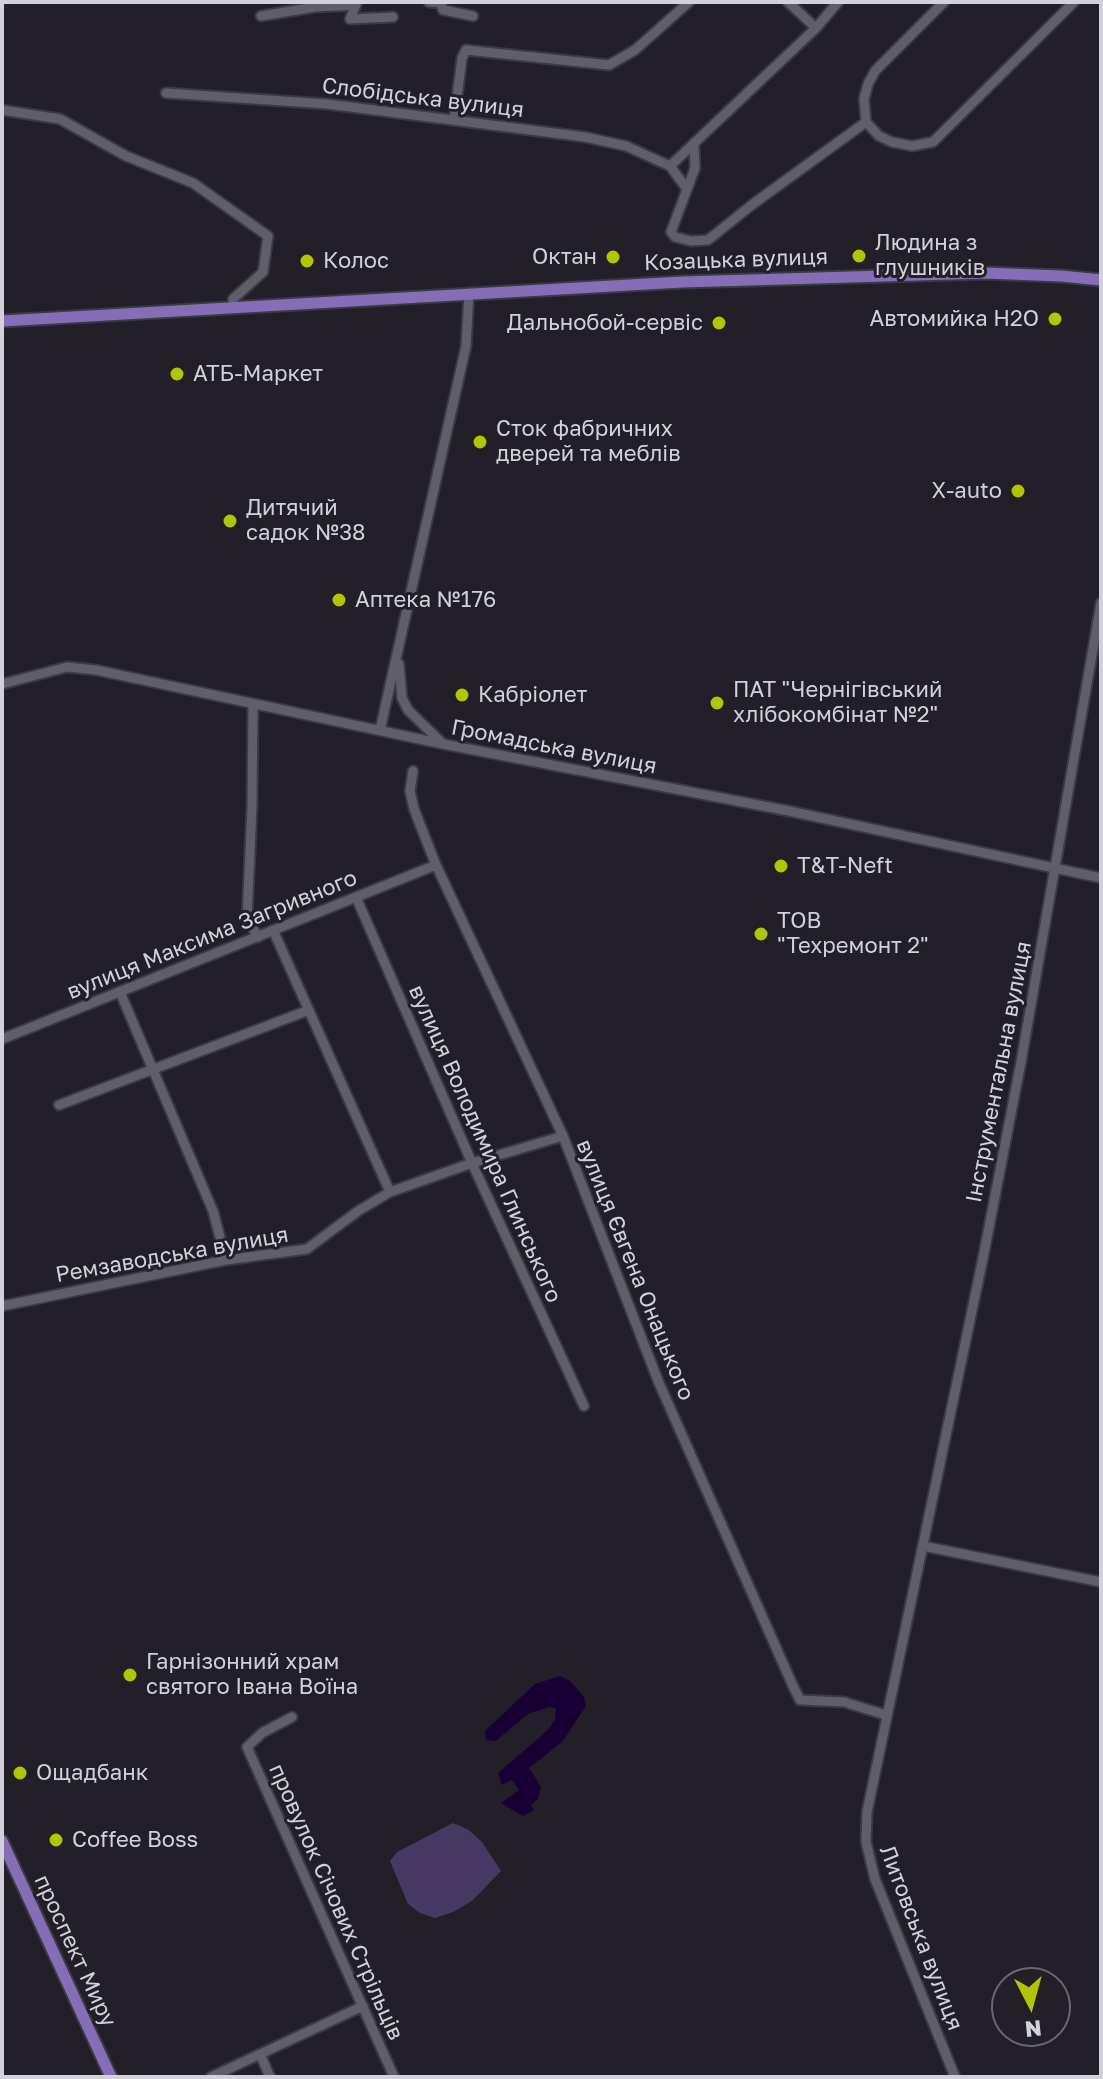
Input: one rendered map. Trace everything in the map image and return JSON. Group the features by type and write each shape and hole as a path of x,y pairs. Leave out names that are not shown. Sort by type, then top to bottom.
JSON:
{"main road":[{"name":"Козацька вулиця","path":"2,321 469,293 904,273 985,273 1101,280"},
{"name":"проспект Миру","path":"2,1841 111,2077"}],"street":[{"path":"429,2 441,3 443,10 473,16"},
{"path":"454,120 462,58 466,50 609,65 635,50 689,2"},
{"path":"788,2 816,28"},
{"path":"670,166 816,28 838,2"},
{"path":"944,2 875,71 864,99 866,122 879,136 892,142 912,146 933,142 1074,2"},
{"path":"261,16 357,3 350,19 393,17"},
{"name":"Слобідська вулиця","path":"166,93 303,102 585,137 626,146 670,166 687,189"},
{"path":"2,110 60,119 126,156 193,183 268,236 263,272 233,299 233,308"},
{"path":"694,144 695,168 671,232 675,237 708,240 866,122"},
{"path":"380,730 466,346 469,293"},
{"name":"Інструментальна вулиця","path":"886,1715 983,1258 1101,603"},
{"path":"398,648 402,698 416,720 443,744"},
{"name":"Громадська вулиця","path":"2,684 67,667 803,814 1101,878"},
{"path":"253,704 247,918 258,937"},
{"name":"вулиця Євгена Онацького","path":"413,771 410,791 414,809 436,865 563,1136 659,1383 800,1700 844,1702 886,1715"},
{"name":"вулиця Максима Загривного","path":"2,1039 436,865"},
{"name":"вулиця Володимира Глинського","path":"356,897 472,1163 584,1406"},
{"path":"273,930 390,1192"},
{"path":"120,992 213,1211 226,1260"},
{"path":"59,1105 309,1010"},
{"name":"Ремзаводська вулиця","path":"2,1306 226,1260 307,1249 358,1211 390,1192 563,1136"},
{"path":"923,1546 1101,1582"},
{"name":"Литовська вулиця","path":"886,1715 867,1812 866,1842 884,1903 955,2077"},
{"name":"провулок Січових Стрільців","path":"292,1717 262,1733 247,1747 394,2077"},
{"path":"211,2077 363,2006"},
{"path":"260,2054 270,2077"}],"shaded area":[{"path":"560,1676 570,1681 584,1697 586,1706 562,1742 529,1768 541,1787 538,1799 531,1805 534,1810 523,1816 501,1803 519,1790 512,1780 502,1785 498,1773 549,1729 555,1719 556,1708 549,1707 528,1714 496,1741 486,1740 485,1731 535,1684"},
{"path":"453,1823 469,1830 482,1842 501,1871 472,1901 435,1918 420,1913 408,1904 390,1861 397,1852"}],"place":[{"name":"Людина з глушників","path":"859,256"},
{"name":"Октан","path":"613,257"},
{"name":"Колос","path":"307,261"},
{"name":"Автомийка H2O","path":"1055,319"},
{"name":"Дальнобой-сервіс","path":"719,323"},
{"name":"АТБ-Маркет","path":"177,374"},
{"name":"Сток фабричних дверей та меблів","path":"480,442"},
{"name":"X-auto","path":"1018,491"},
{"name":"Дитячий садок №38","path":"230,521"},
{"name":"Аптека №176","path":"339,600"},
{"name":"Кабріолет","path":"462,695"},
{"name":"ПАТ \"Чернігівський хлібокомбінат №2\"","path":"717,703"},
{"name":"T&T-Neft","path":"781,866"},
{"name":"ТОВ \"Техремонт 2\"","path":"761,934"},
{"name":"Гарнізонний храм святого Івана Воїна","path":"130,1675"},
{"name":"Ощадбанк","path":"20,1773"},
{"name":"Coffee Boss","path":"56,1840"}]}
